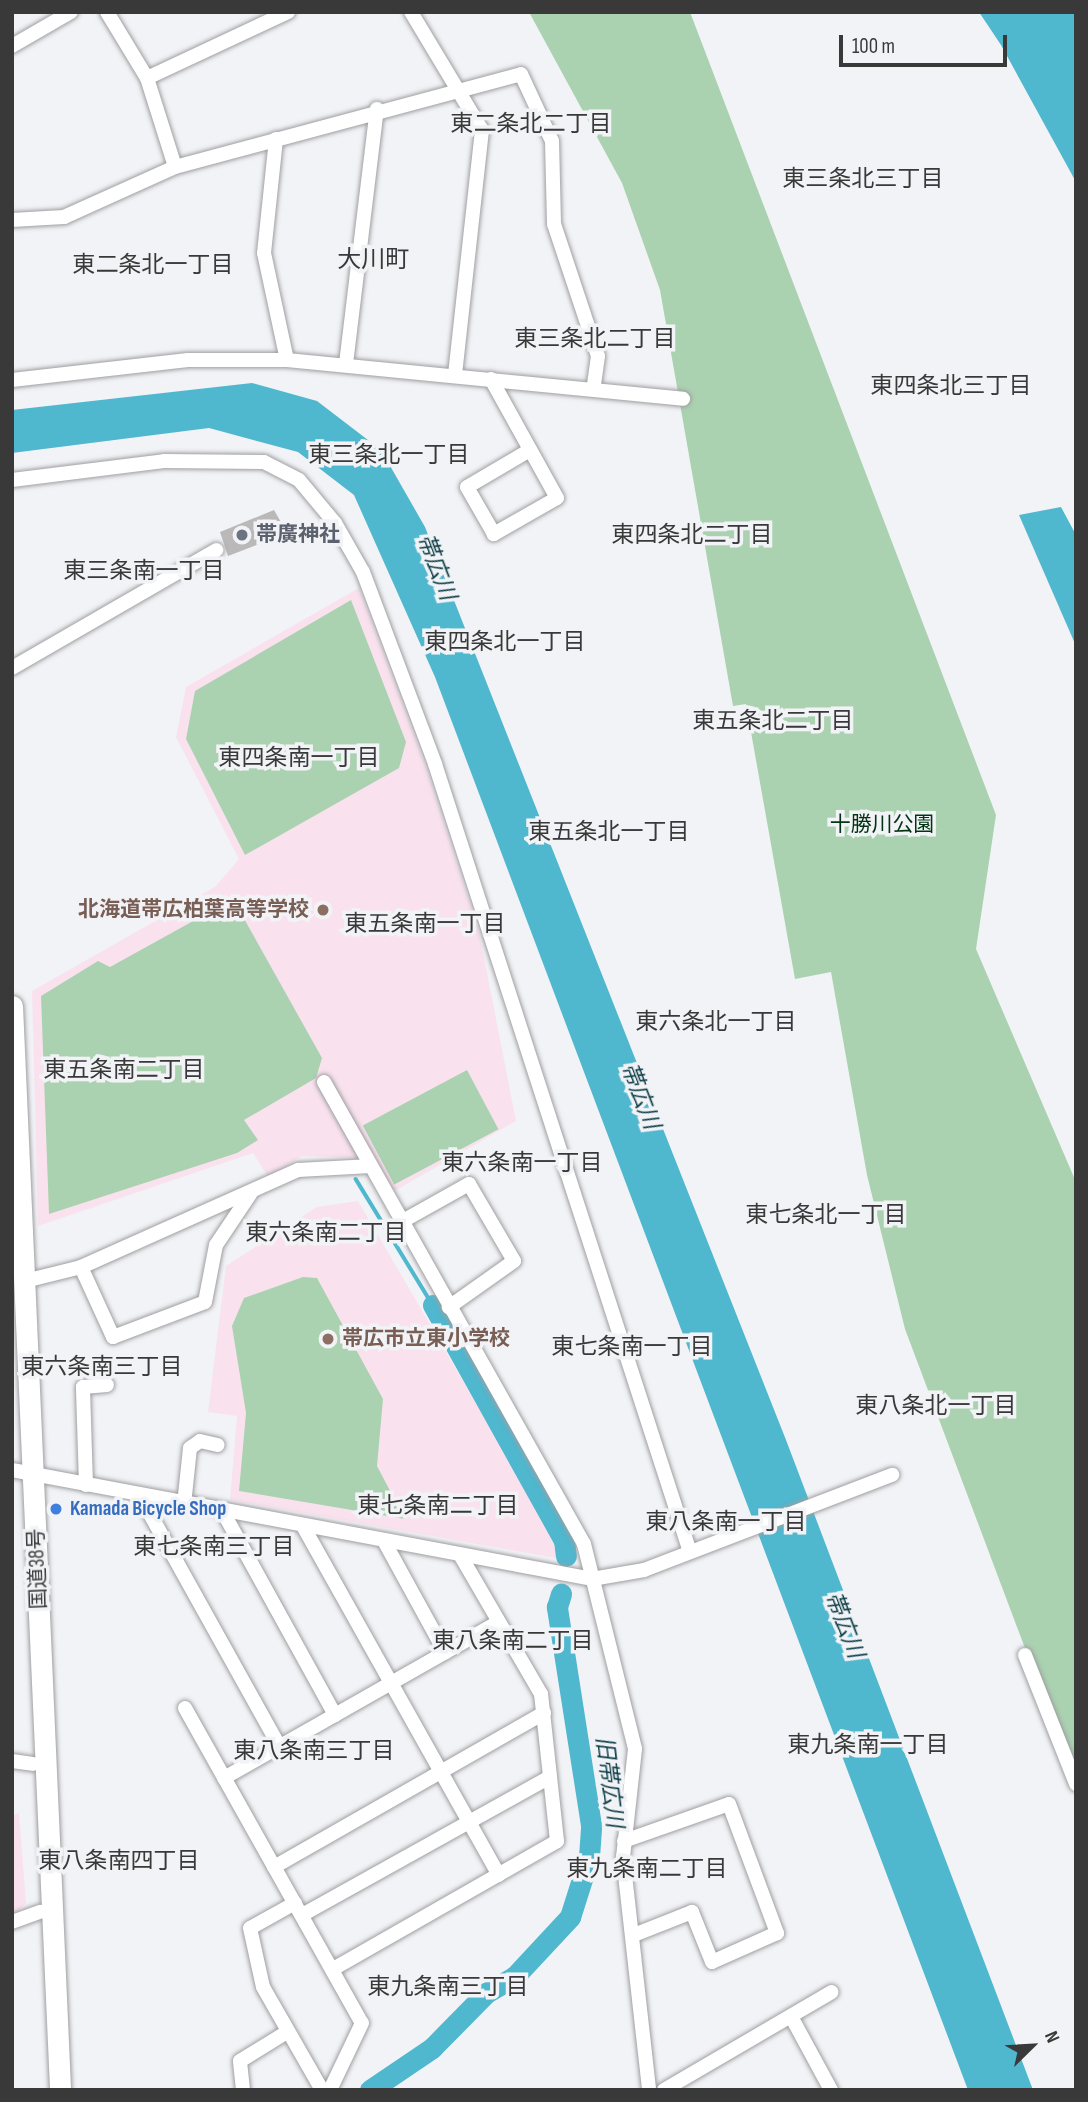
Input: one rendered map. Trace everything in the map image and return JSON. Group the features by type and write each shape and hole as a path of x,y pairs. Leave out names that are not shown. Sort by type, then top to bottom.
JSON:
{"highway":[{"name":"国道38号","path":"12,1006 22,1472 23,1762 40,1912 49,2090"},
{"name":"国道38号","path":"22,1472 60,2090"}],"street":[{"path":"12,46 71,12"},
{"path":"107,12 148,78 175,166"},
{"path":"148,78 288,12"},
{"path":"411,12 482,130 455,376"},
{"path":"12,220 64,217 175,166 456,87 521,74 552,141 554,224 598,355 594,386"},
{"path":"346,364 377,109"},
{"path":"276,139 264,253 287,360"},
{"path":"12,380 188,360 287,360 594,386 610,394 683,399"},
{"path":"491,379 557,498 494,534 467,487 530,450"},
{"path":"12,480 164,461 264,462 299,480 335,523 363,572 431,752 693,1551"},
{"path":"12,668 216,550"},
{"path":"324,1082 584,1544 635,1749 624,1841 649,2090"},
{"path":"19,1288 81,1267 310,1167 371,1166"},
{"path":"401,1222 469,1184 514,1261 449,1307"},
{"path":"81,1267 113,1337 205,1302 216,1245 250,1193"},
{"path":"86,1485 83,1387 107,1385"},
{"path":"184,1505 190,1448 200,1441 218,1446"},
{"path":"22,1472 184,1505 592,1579 644,1570 892,1475"},
{"path":"140,1496 279,1746"},
{"path":"223,1512 335,1715"},
{"path":"303,1526 499,1875"},
{"path":"384,1541 445,1652"},
{"path":"333,1969 557,1841 541,1694 497,1623 460,1555"},
{"path":"224,1778 497,1623"},
{"path":"1025,1655 1076,1784"},
{"path":"185,1708 362,2023 330,2090"},
{"path":"274,1867 544,1713"},
{"path":"322,2090 262,1987 250,1928 299,1909 551,1777"},
{"path":"624,1841 729,1804 778,1933 712,1962 692,1912 634,1934"},
{"path":"12,1922 40,1912"},
{"path":"664,2090 793,2020 832,1992"},
{"path":"793,2020 831,2090"},
{"path":"243,2090 240,2061 287,2032"}],"shaded area":[{"name":"北海道帯広柏葉高等学校","path":"359,588 425,764 479,932 516,1121 391,1193 372,1158 302,1156 268,1177 253,1153 38,1226 32,991 215,887 239,859 176,737 186,687"},
{"name":"帯広市立東小学校","path":"358,1201 558,1544 556,1558 230,1500 237,1416 208,1412 226,1266 317,1207"},
{"path":"19,1813 26,1903 12,1918 12,1816"}],"green space":[{"name":"十勝川公園","path":"529,12 690,12 996,815 976,949 1076,1182 1076,1784 905,1329 867,1175 831,972 795,979 746,704 733,706 660,290 622,183"},
{"path":"351,600 406,742 399,768 245,855 186,739 195,691"},
{"path":"233,899 322,1058 316,1078 244,1120 258,1140 237,1153 49,1214 41,996 98,961 110,967"},
{"path":"467,1070 498,1129 394,1185 363,1125"},
{"path":"303,1277 317,1278 383,1399 377,1466 405,1519 239,1491 246,1413 232,1326 244,1298"}],"water":[{"path":"979,12 1076,12 1076,182 1001,45"},
{"name":"帯広川","path":"252,383 317,401 381,450 425,527 786,1440 1033,2090 968,2090 435,677 354,495 298,452 209,428 12,453 12,410"},
{"path":"1061,507 1076,535 1076,646 1019,515"}],"building":[{"name":"帯廣神社","path":"274,510 282,524 256,538 259,544 228,556 220,532"}],"waterway":[{"name":"旧帯広川","path":"356,1179 433,1305"},
{"name":"旧帯広川","path":"433,1305 564,1540 566,1556"},
{"name":"旧帯広川","path":"370,2090 432,2048 486,1993 515,1976 570,1917 589,1857 591,1825 557,1607 561,1594"}],"place":[{"name":"帯廣神社","path":"242,535"},
{"name":"北海道帯広柏葉高等学校","path":"323,910"},
{"name":"帯広市立東小学校","path":"328,1339"},
{"name":"Kamada Bicycle Shop","path":"56,1509"}],"district":[{"name":"東二条北二丁目","path":"531,124"},
{"name":"東三条北三丁目","path":"863,179"},
{"name":"大川町","path":"373,260"},
{"name":"東二条北一丁目","path":"153,265"},
{"name":"東三条北二丁目","path":"595,339"},
{"name":"東四条北三丁目","path":"951,386"},
{"name":"東三条北一丁目","path":"389,455"},
{"name":"東四条北二丁目","path":"692,535"},
{"name":"東三条南一丁目","path":"144,571"},
{"name":"東四条北一丁目","path":"505,642"},
{"name":"東五条北二丁目","path":"773,721"},
{"name":"東四条南一丁目","path":"299,758"},
{"name":"東五条北一丁目","path":"609,832"},
{"name":"東五条南一丁目","path":"425,924"},
{"name":"東六条北一丁目","path":"716,1022"},
{"name":"東五条南二丁目","path":"124,1070"},
{"name":"東六条南一丁目","path":"522,1163"},
{"name":"東七条北一丁目","path":"826,1215"},
{"name":"東六条南二丁目","path":"326,1233"},
{"name":"東七条南一丁目","path":"632,1347"},
{"name":"東六条南三丁目","path":"102,1367"},
{"name":"東八条北一丁目","path":"936,1406"},
{"name":"東七条南二丁目","path":"438,1506"},
{"name":"東八条南一丁目","path":"726,1522"},
{"name":"東七条南三丁目","path":"214,1547"},
{"name":"東八条南二丁目","path":"513,1641"},
{"name":"東九条南一丁目","path":"868,1745"},
{"name":"東八条南三丁目","path":"314,1751"},
{"name":"東八条南四丁目","path":"119,1861"},
{"name":"東九条南二丁目","path":"647,1869"},
{"name":"東九条南三丁目","path":"448,1987"}]}
